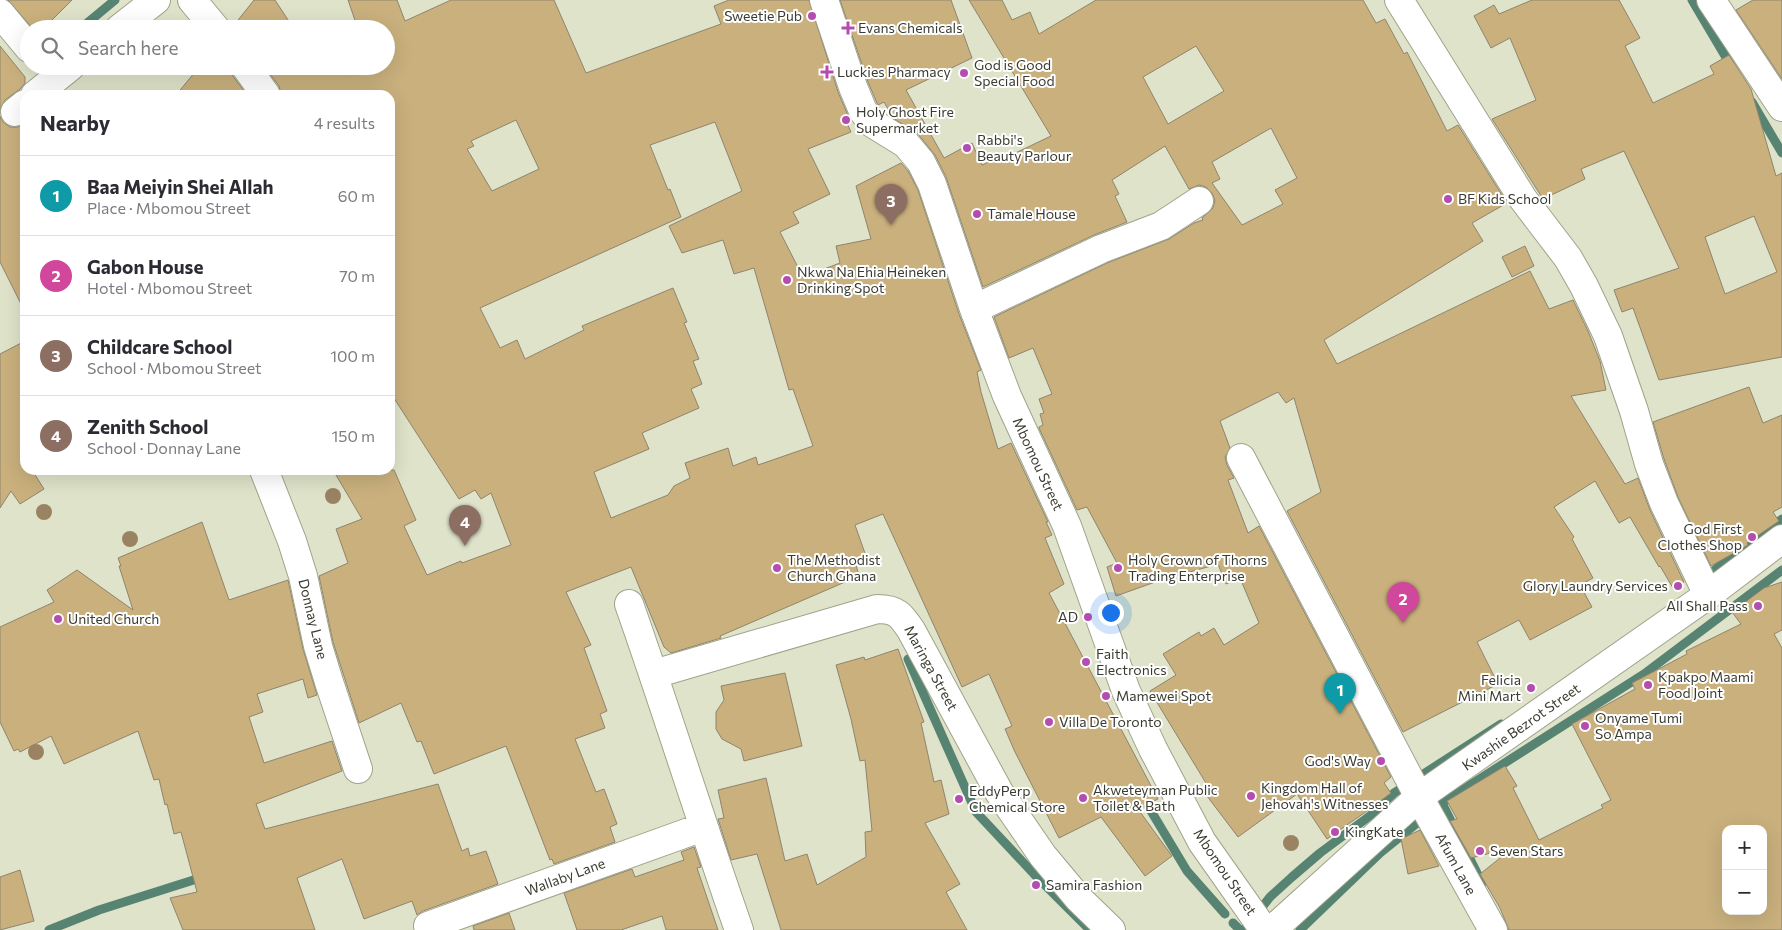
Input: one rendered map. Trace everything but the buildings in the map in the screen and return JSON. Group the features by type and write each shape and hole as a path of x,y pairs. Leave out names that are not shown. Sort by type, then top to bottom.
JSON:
{"street":[{"path":"130,20 156,0"},
{"path":"192,0 209,20"},
{"name":"Mbomou Street","path":"824,0 853,87 863,110 872,123 906,144 921,162 932,184 974,309 1007,396 1067,526 1126,691 1153,749 1202,842 1264,930"},
{"path":"1399,0 1523,199 1568,258 1584,286 1608,336 1634,411 1649,464 1664,503 1708,595"},
{"path":"1711,0 1782,107"},
{"path":"0,13 20,37"},
{"path":"252,75 263,90"},
{"path":"974,309 1101,249 1162,226 1199,201"},
{"path":"1240,458 1419,797"},
{"name":"Donnay Lane","path":"266,475 292,541 303,576 318,646 358,769"},
{"name":"Kwashie Bezrot Street","path":"1272,930 1419,797 1708,595 1782,539"},
{"path":"629,604 654,674 702,827 739,930"},
{"name":"Maringa Street","path":"654,674 877,609 890,609 901,616 911,630 999,792 1043,856 1079,898 1111,930"},
{"name":"Afum Lane","path":"1419,797 1493,930"},
{"name":"Wallaby Lane","path":"428,926 702,827"}],"waterway":[{"path":"91,20 115,0"},
{"path":"1692,0 1731,66"},
{"path":"1752,102 1782,153"},
{"path":"1703,580 1782,519"},
{"path":"1300,930 1380,853 1442,803 1644,674 1782,570"},
{"path":"908,659 976,812 1090,930"},
{"path":"1244,930 1270,897 1320,853 1371,815 1394,793 1501,724"},
{"path":"1442,803 1482,883"},
{"path":"1148,806 1187,871 1225,914"},
{"path":"49,930 99,910 203,877"},
{"path":"1233,923 1240,930"}],"place":[{"name":"Sweetie Pub","path":"812,16"},
{"name":"Evans Chemicals","path":"848,28"},
{"name":"Luckies Pharmacy","path":"827,72"},
{"name":"God is Good Special Food","path":"964,73"},
{"name":"Holy Ghost Fire Supermarket","path":"846,120"},
{"name":"Rabbi's Beauty Parlour","path":"967,148"},
{"name":"BF Kids School","path":"1448,199"},
{"name":"Tamale House","path":"977,214"},
{"name":"Childcare School","path":"891,225"},
{"name":"Nkwa Na Ehia Heineken Drinking Spot","path":"787,280"},
{"name":"God First Clothes Shop","path":"1752,537"},
{"name":"Zenith School","path":"465,546"},
{"name":"The Methodist Church Ghana","path":"777,568"},
{"name":"Holy Crown of Thorns Trading Enterprise","path":"1118,568"},
{"name":"Glory Laundry Services","path":"1678,586"},
{"name":"All Shall Pass","path":"1758,606"},
{"name":"AD","path":"1088,617"},
{"name":"United Church","path":"58,619"},
{"name":"Gabon House","path":"1403,623"},
{"name":"Faith Electronics","path":"1086,662"},
{"name":"Kpakpo Maami Food Joint","path":"1648,685"},
{"name":"Felicia Mini Mart","path":"1531,688"},
{"name":"Mamewei Spot","path":"1106,696"},
{"name":"Baa Meiyin Shei Allah","path":"1340,714"},
{"name":"Villa De Toronto","path":"1049,722"},
{"name":"Onyame Tumi So Ampa","path":"1585,726"},
{"name":"God's Way","path":"1381,761"},
{"name":"Kingdom Hall of Jehovah's Witnesses","path":"1251,796"},
{"name":"Akweteyman Public Toilet & Bath","path":"1083,798"},
{"name":"EddyPerp Chemical Store","path":"959,799"},
{"name":"KingKate","path":"1335,832"},
{"name":"Seven Stars","path":"1480,851"},
{"name":"Samira Fashion","path":"1036,885"}]}
